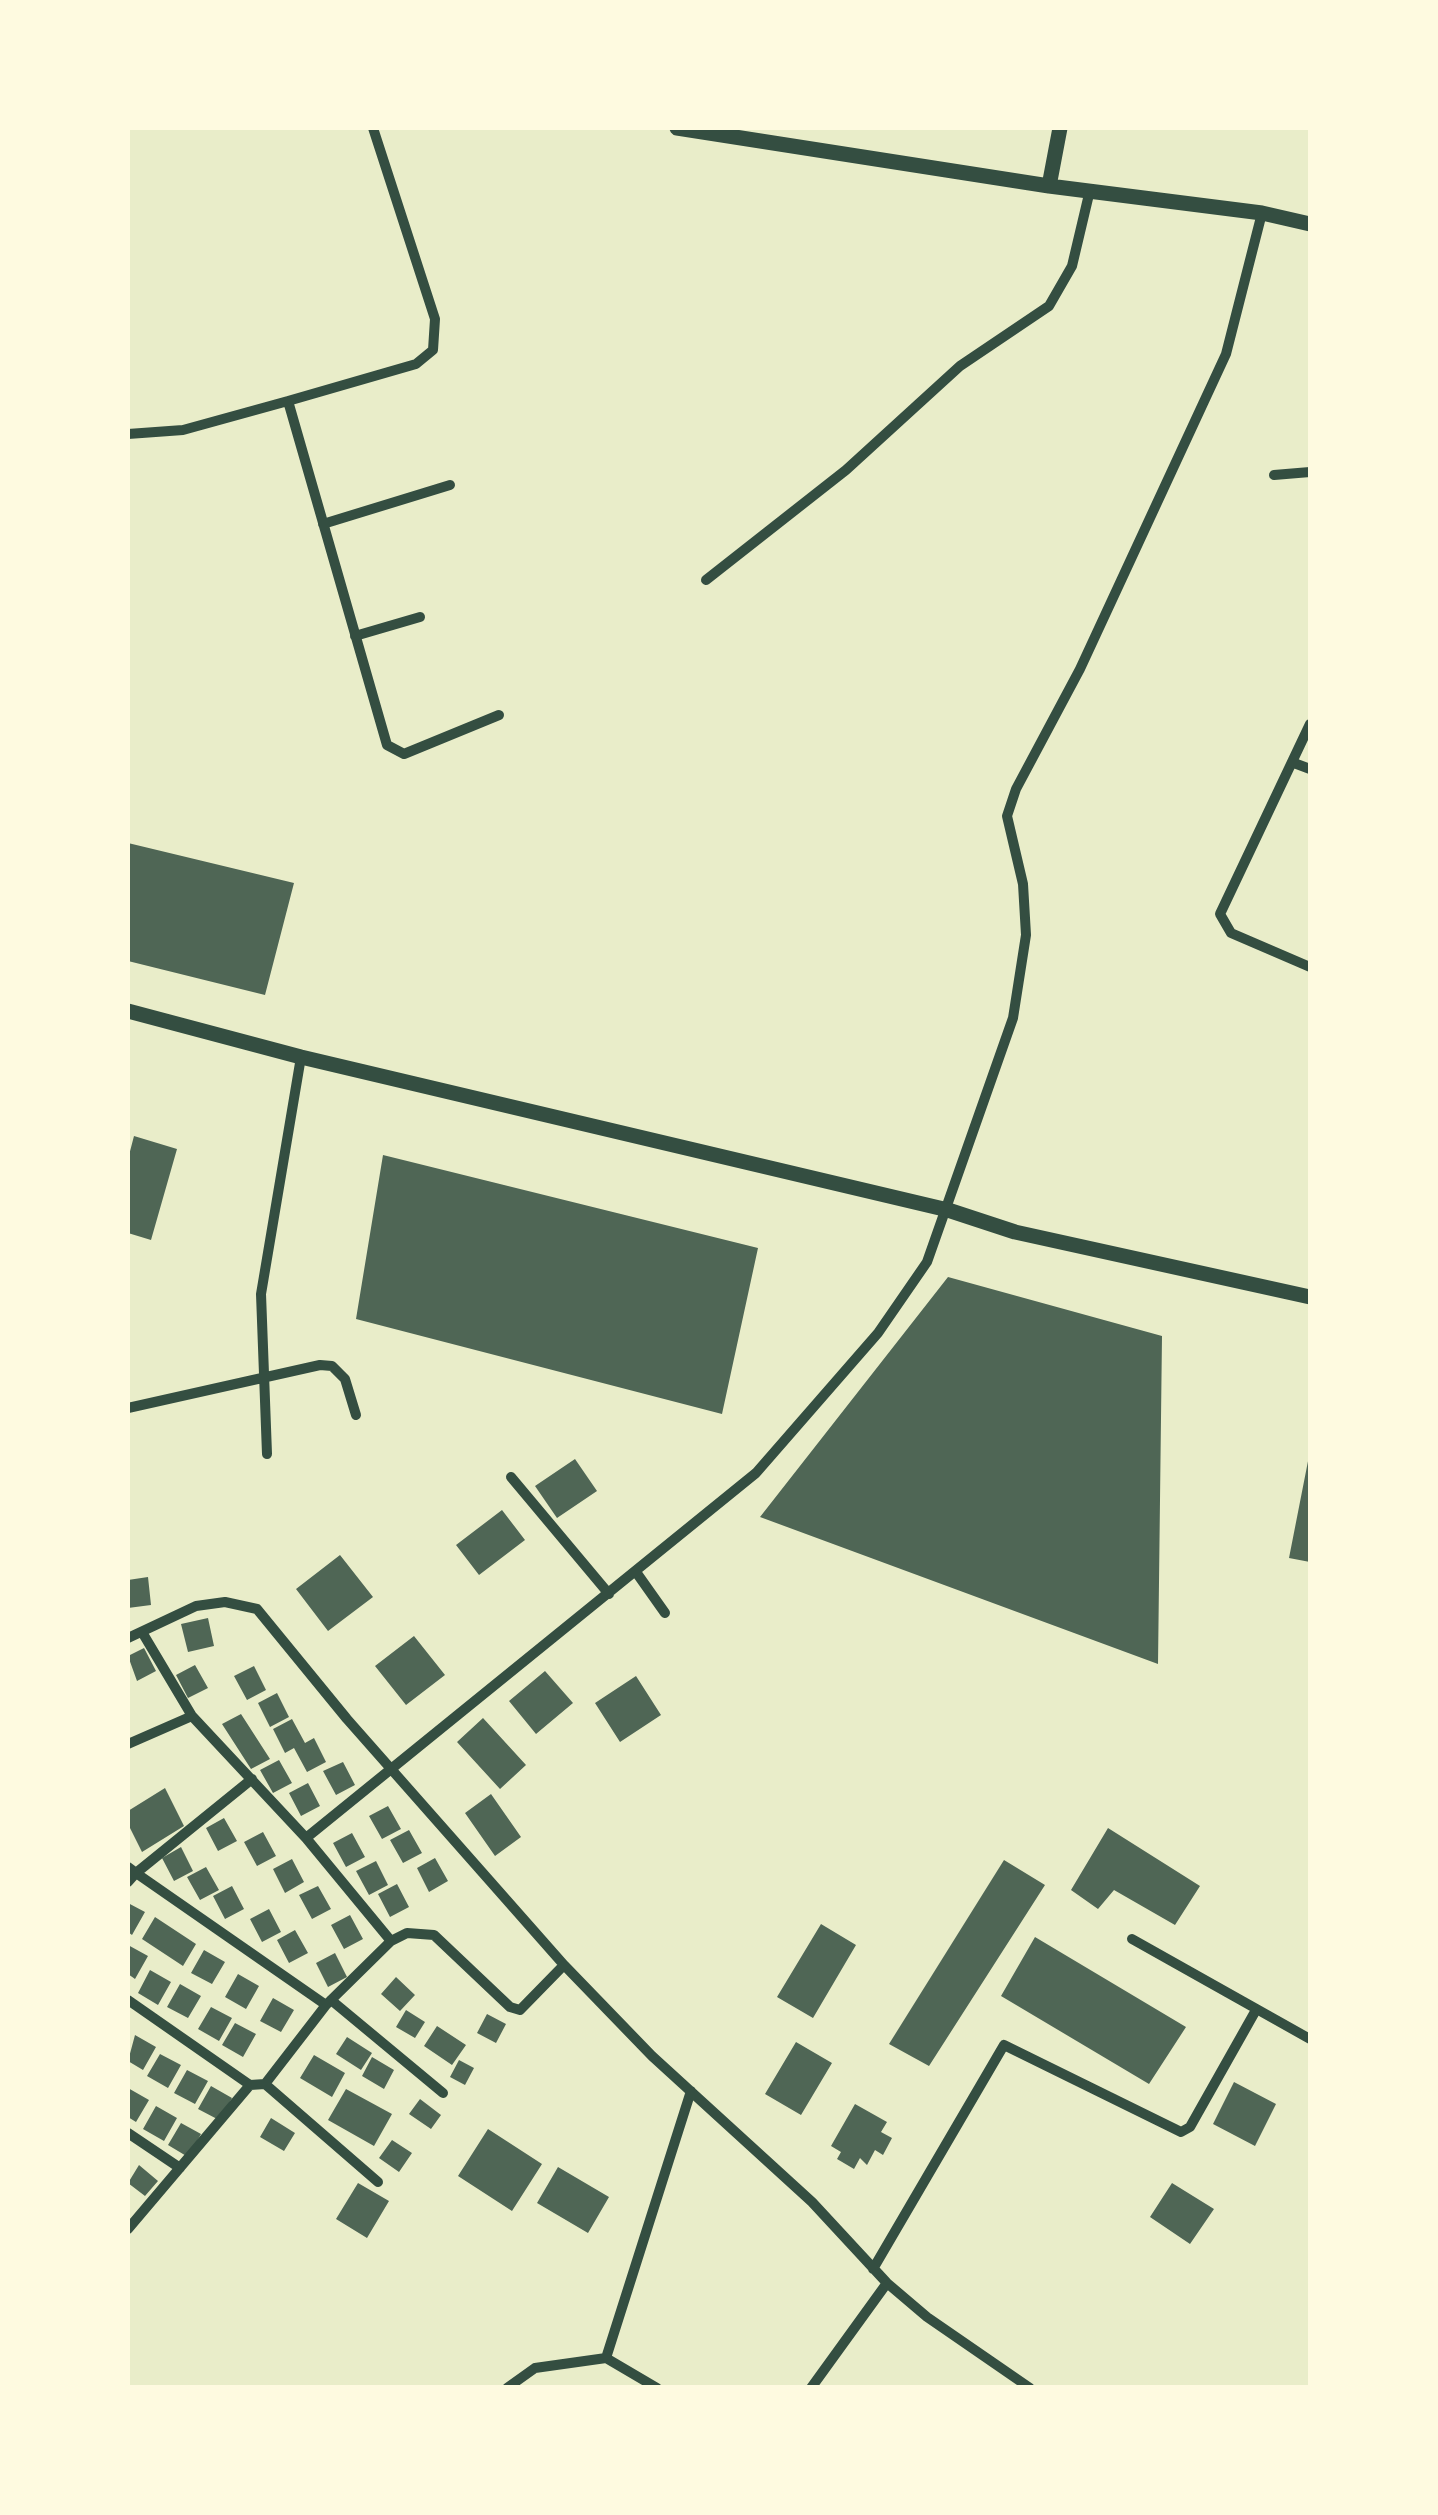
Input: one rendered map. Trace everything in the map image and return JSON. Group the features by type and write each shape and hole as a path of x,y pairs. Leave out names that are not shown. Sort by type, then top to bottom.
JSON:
{"street":[{"path":"128,434 183,430 416,364 433,350 435,319 373,128"},
{"path":"677,128 766,134 1049,186 1262,213 1310,224"},
{"path":"1049,186 1060,128"},
{"path":"706,580 846,470 960,366 1048,306 1072,266 1090,190"},
{"path":"306,1838 704,1520 790,1438 903,1299 927,1262 1013,1018 1026,935 1023,884 1007,816 1016,789 1080,669 1226,354 1262,213"},
{"path":"288,401 387,746 394,753 404,754 499,715"},
{"path":"1274,475 1310,472"},
{"path":"323,524 450,486"},
{"path":"356,636 420,616"},
{"path":"1310,724 1220,914 1230,932 1310,967"},
{"path":"1294,763 1310,769"},
{"path":"128,1011 301,1057 948,1210 1015,1232 1310,1297"},
{"path":"267,1454 261,1294 301,1057"},
{"path":"128,1408 306,1365 332,1366 351,1389 356,1415"},
{"path":"512,1477 609,1594"},
{"path":"636,1572 665,1613"},
{"path":"128,1638 196,1606 247,1603 266,1618 564,1964 691,2091 812,2202 887,2283 927,2317 1030,2388"},
{"path":"142,1632 192,1716 306,1838 391,1941"},
{"path":"128,1744 192,1716"},
{"path":"252,1779 130,1874 329,2003 443,2093"},
{"path":"265,2084 329,2003 391,1941 407,1933 434,1936 510,2007 520,2010 564,1964"},
{"path":"1132,1939 1310,2039"},
{"path":"128,2000 250,2085 265,2084 378,2182"},
{"path":"873,2268 1004,2045 1181,2132 1190,2127 1256,2010"},
{"path":"128,2229 250,2085"},
{"path":"606,2358 691,2091"},
{"path":"128,2133 180,2168"},
{"path":"811,2388 887,2283"},
{"path":"506,2388 535,2368 606,2358 656,2388"}],"building":[{"path":"128,843 294,883 265,995 128,961"},
{"path":"134,1136 177,1149 151,1240 128,1233 128,1159"},
{"path":"383,1155 758,1248 722,1414 356,1319"},
{"path":"948,1277 1162,1336 1158,1664 760,1517"},
{"path":"1310,1456 1310,1562 1289,1558"},
{"path":"575,1459 597,1491 557,1518 535,1486"},
{"path":"502,1510 525,1540 479,1575 456,1545"},
{"path":"340,1555 373,1597 328,1631 296,1589"},
{"path":"148,1577 151,1605 128,1608 128,1580"},
{"path":"208,1618 214,1646 188,1652 181,1624"},
{"path":"414,1636 445,1675 406,1705 375,1666"},
{"path":"144,1648 156,1671 137,1681 128,1656"},
{"path":"195,1665 208,1688 188,1698 176,1675"},
{"path":"254,1666 266,1690 247,1700 234,1676"},
{"path":"545,1671 573,1703 536,1734 509,1701"},
{"path":"636,1676 661,1715 620,1742 595,1703"},
{"path":"277,1693 289,1717 270,1727 258,1703"},
{"path":"241,1714 270,1759 251,1769 222,1724"},
{"path":"483,1718 526,1765 500,1789 457,1742"},
{"path":"292,1719 305,1743 314,1738 326,1762 307,1772 294,1748 285,1753 273,1729"},
{"path":"279,1760 292,1783 273,1793 260,1770"},
{"path":"343,1762 355,1785 336,1795 323,1771"},
{"path":"308,1783 320,1806 301,1816 289,1793"},
{"path":"165,1788 184,1826 142,1852 128,1824 128,1811"},
{"path":"491,1794 521,1837 495,1856 465,1813"},
{"path":"388,1806 401,1829 382,1839 369,1816"},
{"path":"224,1818 237,1841 218,1851 206,1828"},
{"path":"1108,1828 1200,1886 1175,1925 1114,1890 1098,1909 1071,1890"},
{"path":"409,1830 422,1853 403,1863 390,1840"},
{"path":"263,1832 276,1856 257,1866 244,1842"},
{"path":"352,1833 365,1857 346,1867 333,1843"},
{"path":"181,1847 193,1871 174,1881 162,1858"},
{"path":"435,1858 448,1881 429,1892 417,1868"},
{"path":"292,1859 304,1882 285,1893 273,1869"},
{"path":"1004,1860 1045,1885 929,2066 889,2044"},
{"path":"376,1861 388,1885 369,1895 356,1871"},
{"path":"206,1867 219,1890 200,1900 187,1877"},
{"path":"397,1884 409,1907 390,1917 378,1894"},
{"path":"232,1886 244,1909 225,1919 213,1896"},
{"path":"318,1886 331,1909 312,1919 299,1895"},
{"path":"128,1903 145,1912 132,1935 128,1932"},
{"path":"269,1909 281,1932 262,1942 250,1919"},
{"path":"350,1915 363,1939 344,1949 331,1925"},
{"path":"155,1917 196,1944 183,1966 142,1939"},
{"path":"821,1924 856,1945 813,2018 777,1997"},
{"path":"295,1930 308,1953 289,1963 277,1940"},
{"path":"1035,1937 1186,2027 1149,2084 1001,1996"},
{"path":"128,1945 148,1956 135,1979 128,1974"},
{"path":"204,1950 225,1962 212,1984 191,1973"},
{"path":"335,1953 347,1977 328,1987 316,1963"},
{"path":"150,1970 171,1982 158,2005 138,1993"},
{"path":"238,1974 259,1986 246,2009 225,1997"},
{"path":"396,1977 415,1995 400,2011 381,1994"},
{"path":"180,1984 201,1996 188,2018 167,2007"},
{"path":"273,1998 294,2010 281,2032 260,2021"},
{"path":"211,2007 232,2018 219,2041 198,2029"},
{"path":"406,2010 425,2022 415,2038 396,2027"},
{"path":"487,2014 506,2024 496,2043 477,2033"},
{"path":"235,2023 256,2034 243,2057 222,2045"},
{"path":"437,2026 466,2045 452,2065 424,2046"},
{"path":"135,2035 156,2047 143,2070 128,2061"},
{"path":"347,2037 372,2053 361,2070 336,2054"},
{"path":"796,2042 832,2063 801,2115 765,2094"},
{"path":"160,2054 181,2065 168,2088 147,2076"},
{"path":"314,2055 345,2073 332,2097 300,2078"},
{"path":"372,2057 394,2070 384,2089 362,2076"},
{"path":"459,2060 474,2068 465,2085 450,2077"},
{"path":"187,2070 208,2081 195,2104 174,2093"},
{"path":"1234,2082 1276,2104 1255,2146 1213,2124"},
{"path":"211,2086 232,2098 219,2120 198,2109"},
{"path":"128,2088 149,2100 136,2122 128,2117"},
{"path":"346,2089 392,2114 374,2146 328,2120"},
{"path":"420,2099 441,2115 431,2129 409,2114"},
{"path":"855,2104 887,2122 881,2132 892,2138 883,2155 875,2150 867,2165 860,2158 854,2169 837,2159 841,2152 831,2146"},
{"path":"156,2106 177,2118 164,2141 143,2129"},
{"path":"271,2118 295,2133 284,2151 260,2137"},
{"path":"181,2123 201,2134 188,2157 168,2145"},
{"path":"488,2129 542,2164 512,2211 458,2176"},
{"path":"392,2140 412,2153 399,2172 379,2158"},
{"path":"139,2165 158,2181 145,2196 128,2183"},
{"path":"558,2167 609,2197 588,2233 537,2203"},
{"path":"358,2183 389,2201 367,2238 336,2219"},
{"path":"1172,2183 1214,2209 1190,2244 1150,2217"}]}
